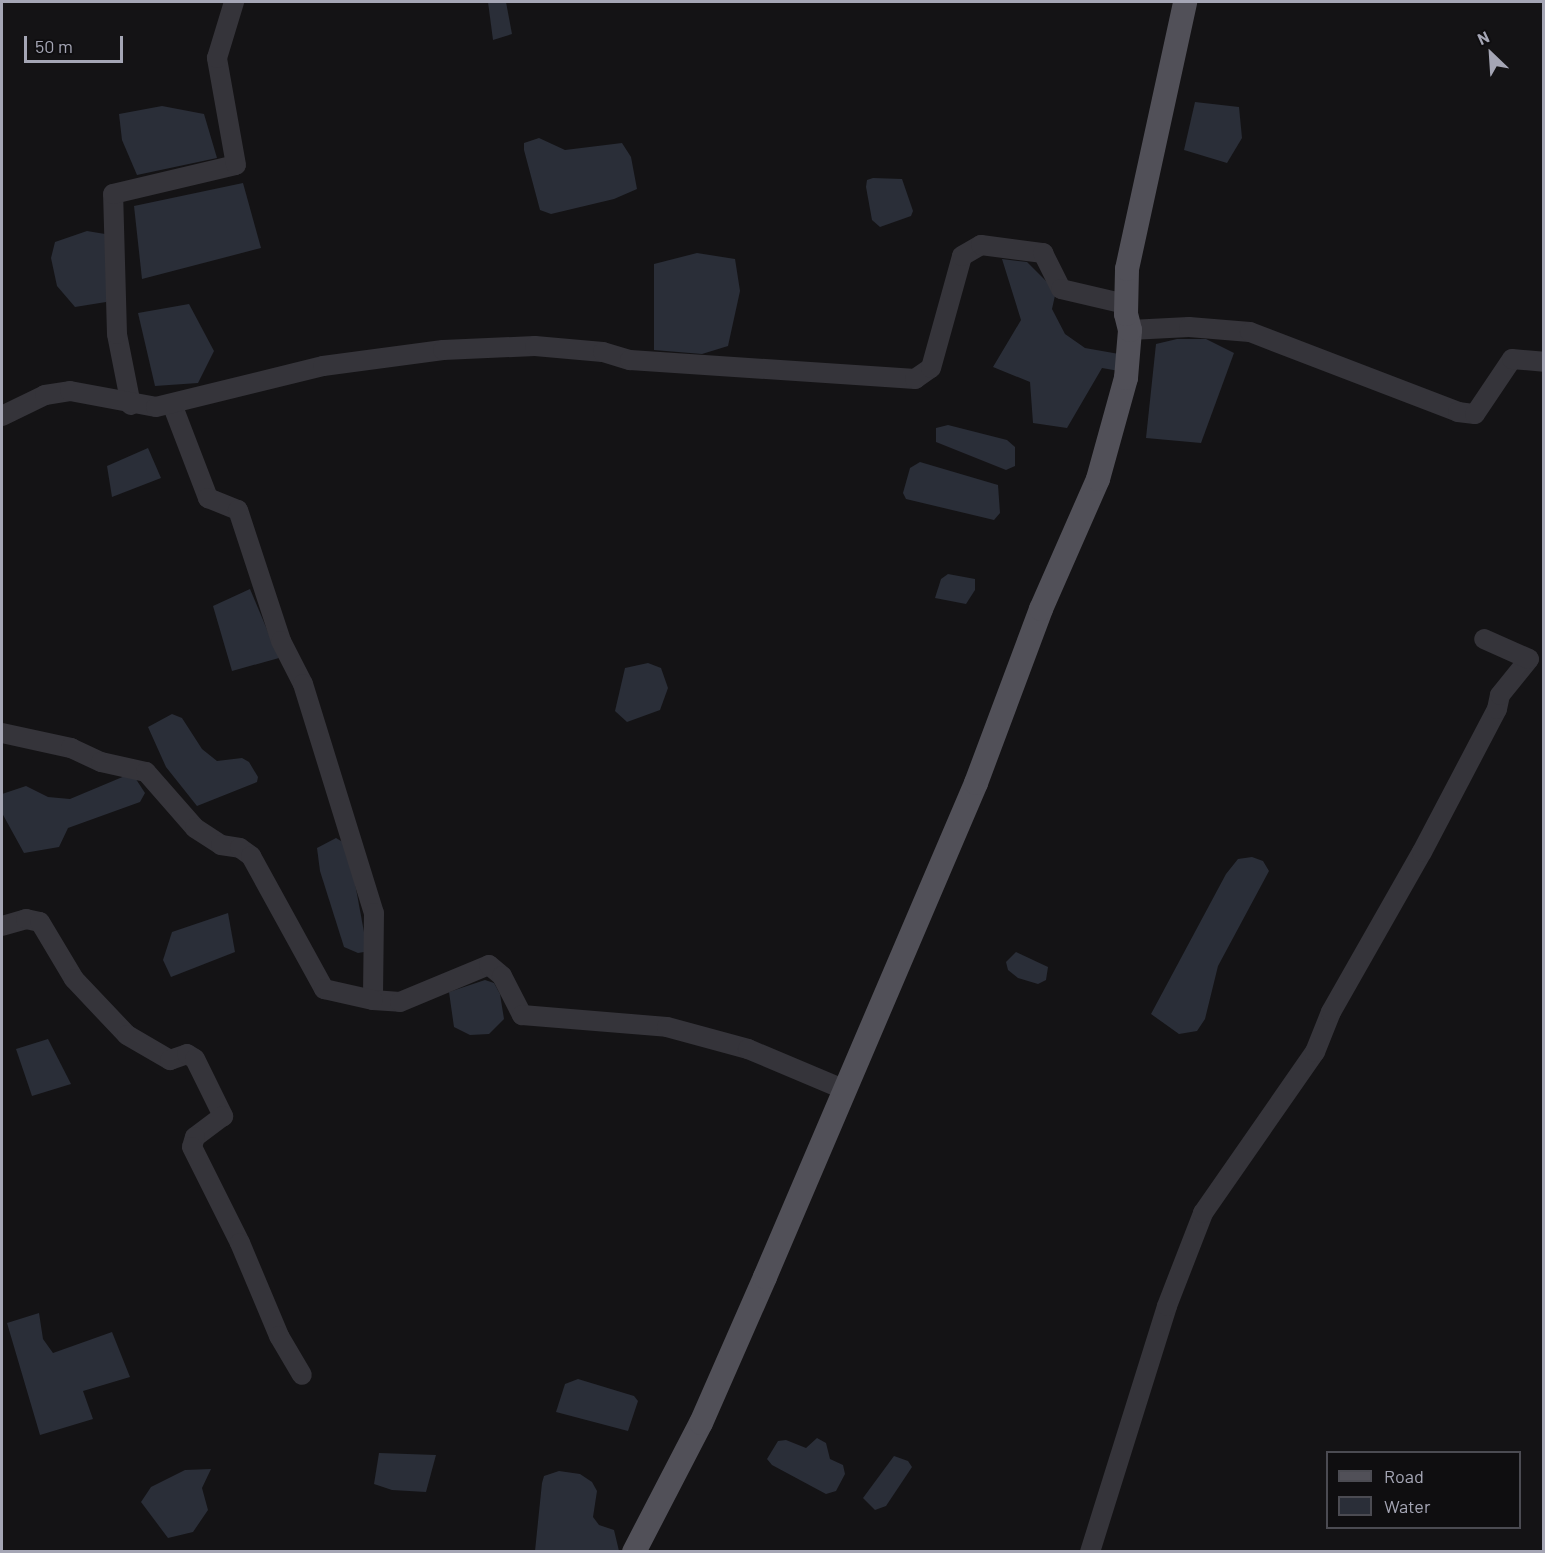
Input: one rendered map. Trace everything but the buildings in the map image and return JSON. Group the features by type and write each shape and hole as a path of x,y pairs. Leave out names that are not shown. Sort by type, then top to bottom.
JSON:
{"main road":[{"path":"634,1551 701,1423 976,783 1041,609 1098,478 1126,378 1130,330 1125,304 1126,269 1185,2"}],"street":[{"path":"131,405 117,334 113,194 236,165 217,58 234,2"},
{"path":"2,416 45,395 70,391 131,405 156,407 323,366 442,350 534,346 603,352 630,360 915,379 931,369 962,256 981,245 1043,253 1061,290 1125,304"},
{"path":"1130,330 1189,327 1250,333 1458,412 1475,414 1512,359 1544,362"},
{"path":"172,404 208,498 238,510 281,641 303,684 374,914 373,1000"},
{"path":"1090,1551 1167,1306 1203,1213 1315,1052 1331,1012 1422,852 1497,709 1500,695 1536,658 1484,639"},
{"path":"2,733 72,748 101,762 146,772 195,828 220,845 240,849 251,856 324,989 373,1000 400,1002 489,965 502,976 522,1015 667,1027 748,1049 843,1089"},
{"path":"2,926 26,919 40,922 75,979 127,1035 170,1060 187,1054 195,1059 223,1116 195,1137 192,1147 240,1243 279,1336 302,1375"}],"water":[{"path":"488,2 506,2 512,34 493,40"},
{"path":"1195,102 1239,107 1242,138 1227,163 1184,150"},
{"path":"162,106 204,114 217,158 137,175 122,140 119,114"},
{"path":"539,138 565,150 622,143 631,157 637,189 614,199 551,214 540,210 524,150 524,143"},
{"path":"873,178 902,179 913,211 911,216 880,227 872,220 866,187 867,180"},
{"path":"243,183 261,248 142,279 134,206"},
{"path":"87,231 105,234 115,294 106,302 75,307 57,286 51,258 55,242"},
{"path":"697,253 735,259 740,291 728,346 702,354 654,350 654,264"},
{"path":"1002,259 1027,262 1056,291 1052,309 1065,334 1085,348 1119,354 1119,371 1102,368 1067,428 1033,423 1030,382 993,367 1021,320"},
{"path":"189,304 214,351 198,383 155,386 138,313"},
{"path":"1177,339 1206,339 1234,353 1201,443 1146,438 1156,344"},
{"path":"948,425 1007,440 1015,447 1015,466 1006,470 936,442 936,428"},
{"path":"148,448 161,478 112,497 107,466"},
{"path":"920,462 998,485 1000,513 994,520 906,499 903,493 910,468"},
{"path":"948,574 975,579 975,590 966,604 935,598 941,579"},
{"path":"250,589 279,658 232,671 213,606"},
{"path":"648,663 661,668 668,688 660,710 627,722 615,711 625,668"},
{"path":"172,714 182,718 202,749 217,761 242,758 249,762 258,777 257,782 197,806 166,767 148,727"},
{"path":"132,773 145,793 140,802 68,828 59,847 24,853 2,813 2,794 26,786 48,797 70,799"},
{"path":"336,838 348,845 366,943 364,952 358,953 344,947 320,871 317,848"},
{"path":"1252,857 1263,861 1269,871 1218,966 1205,1019 1197,1031 1179,1034 1151,1014 1226,874 1238,859"},
{"path":"228,913 235,952 171,977 163,960 172,932"},
{"path":"1016,952 1048,967 1046,980 1038,984 1018,978 1008,970 1006,962"},
{"path":"485,980 494,983 500,994 504,1019 489,1034 470,1035 454,1027 449,992"},
{"path":"48,1039 71,1084 32,1096 16,1049"},
{"path":"39,1313 43,1339 53,1353 112,1332 130,1377 83,1391 93,1419 40,1435 7,1323"},
{"path":"578,1379 634,1396 638,1401 628,1431 556,1412 565,1384"},
{"path":"817,1438 826,1443 830,1459 843,1465 845,1474 836,1491 826,1494 772,1465 767,1459 778,1441 786,1440 806,1448"},
{"path":"379,1453 436,1455 426,1492 392,1490 374,1484"},
{"path":"894,1456 908,1461 912,1467 886,1506 875,1510 863,1498"},
{"path":"211,1469 202,1488 208,1510 193,1532 168,1538 141,1502 151,1487 185,1470"},
{"path":"559,1471 580,1474 592,1482 597,1491 593,1517 599,1525 614,1530 619,1551 535,1551 544,1476"}]}
